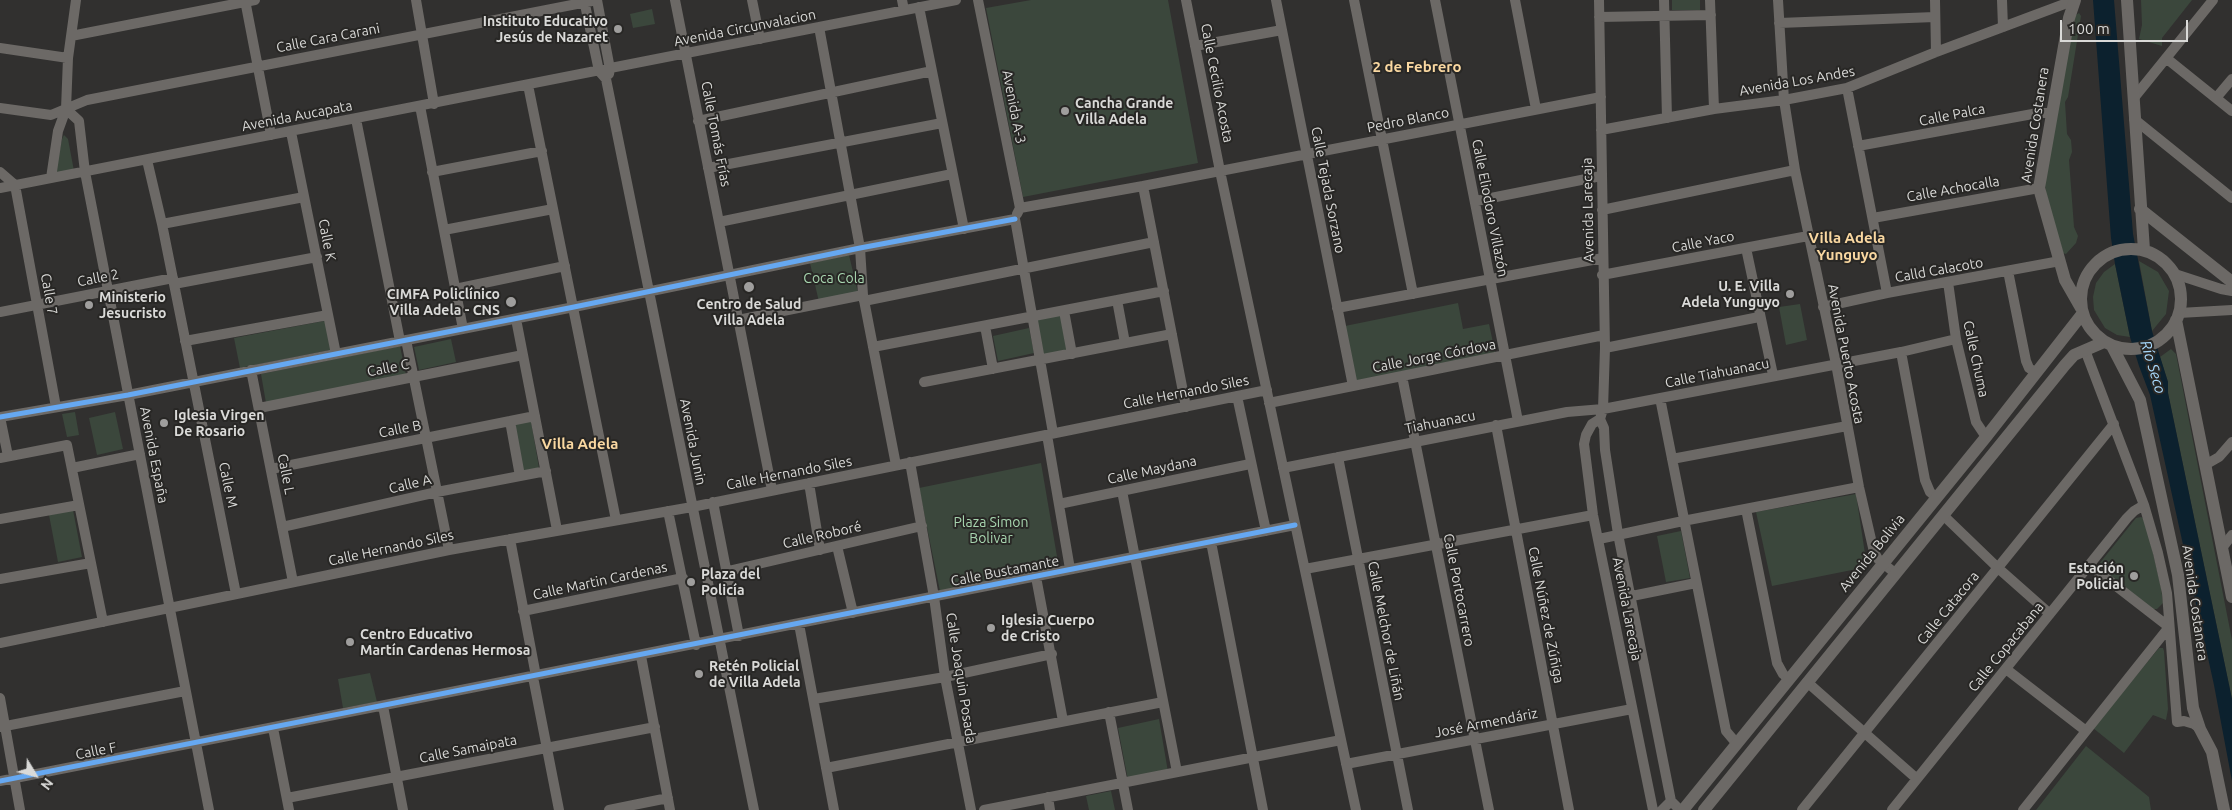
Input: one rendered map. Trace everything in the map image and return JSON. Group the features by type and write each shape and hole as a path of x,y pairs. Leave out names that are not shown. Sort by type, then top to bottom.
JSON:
{"main road":[{"name":"Avenida Costanera","path":"2075,0 2069,18 2039,188 2065,280 2082,311"},
{"path":"2127,0 2140,209 2140,249"},
{"path":"2140,209 2232,282"},
{"path":"1704,810 2074,355 2085,350 2112,345 2145,347 2160,340 2176,320 2182,297 2175,274 2159,256 2140,249 2119,250 2104,256 2091,268 2083,283 2082,311 2092,330 2112,345"},
{"name":"Avenida Bolivia","path":"1681,810 1937,498 2036,374 2082,311"},
{"path":"2176,320 2232,597"},
{"name":"Avenida Costanera","path":"2112,345 2140,400 2178,575 2193,708 2200,729 2212,752 2224,810"}],"street":[{"path":"51,178 58,131 66,109 68,58 76,0"},
{"path":"416,0 434,104"},
{"name":"Calle Cara Carani","path":"0,108 51,115 86,100 597,0"},
{"name":"Avenida Junin","path":"597,0 605,73"},
{"name":"Calle Tomás Frías","path":"675,0 772,490"},
{"path":"752,0 760,39"},
{"name":"Avenida Circunvalacion","path":"605,73 686,54 819,27 903,5 920,7 956,0"},
{"name":"Avenida A-3","path":"978,0 1020,208"},
{"name":"Calle Cecilio Acosta","path":"1186,0 1220,171 1356,810"},
{"name":"Calle Tejada Sorzano","path":"1276,0 1353,386"},
{"path":"1354,0 1413,294"},
{"name":"Calle Eliodoro Villazón","path":"1435,0 1518,421"},
{"path":"1515,0 1536,110"},
{"name":"Avenida Larecaja","path":"1598,0 1601,97 1602,275 1605,348 1602,414 1605,450 1618,534 1632,596 1671,801"},
{"path":"1664,0 1667,118"},
{"path":"1710,0 1714,109"},
{"name":"Avenida Puerto Acosta","path":"1778,0 1784,100 1795,170 1836,364 1858,487 1874,552 1883,564 1896,574"},
{"path":"1935,0 1936,52"},
{"path":"2002,0 2003,27"},
{"name":"Avenida Los Andes","path":"1601,130 1714,109 1784,100 1847,88 1936,52 2075,0"},
{"path":"2133,99 2213,0"},
{"path":"72,36 248,1 271,135"},
{"name":"Avenida Junin","path":"585,1 605,73 754,810"},
{"path":"920,7 964,229"},
{"path":"1599,17 1711,15"},
{"path":"1779,23 1935,17"},
{"path":"819,27 839,144 860,248 864,298 896,465"},
{"path":"1195,46 1282,30"},
{"path":"0,48 68,58"},
{"path":"2166,58 2232,111"},
{"path":"698,121 932,71"},
{"name":"Avenida Aucapata","path":"0,188 528,85 605,73"},
{"path":"2216,98 2232,79"},
{"path":"528,85 616,520"},
{"path":"1847,88 1888,293"},
{"name":"Pedro Blanco","path":"1020,208 1601,97"},
{"path":"420,106 463,329"},
{"name":"Avenida España","path":"66,109 79,121 85,172 209,810"},
{"name":"Calle Palca","path":"1858,146 2038,113 2051,113"},
{"path":"356,119 403,341 414,377 449,550"},
{"path":"2134,119 2232,198"},
{"path":"708,168 942,124"},
{"name":"Calle K","path":"291,132 336,354"},
{"path":"432,172 542,151"},
{"name":"Calle M","path":"147,160 174,281 236,594"},
{"path":"1602,210 1795,170"},
{"path":"0,172 16,185"},
{"path":"719,222 952,174"},
{"path":"1476,201 1601,176"},
{"name":"Calle 7","path":"16,185 56,407"},
{"path":"1143,186 1186,406"},
{"name":"Calle Achocalla","path":"1872,218 2039,188"},
{"path":"162,224 304,197"},
{"path":"1020,208 1015,219 1040,360 1059,504 1070,570"},
{"path":"444,230 554,209"},
{"path":"103,622 67,445 4,457 0,417 128,395 516,319 860,248 1015,219"},
{"name":"Calle Yaco","path":"1602,275 1808,236"},
{"path":"738,320 1023,269 1154,242"},
{"path":"1746,248 1759,318 1773,375"},
{"name":"Calle 2","path":"0,312 108,290 174,281 316,256"},
{"path":"1337,308 1603,258"},
{"name":"Calld Calacoto","path":"1824,307 2060,261"},
{"path":"455,289 565,266"},
{"path":"2008,271 2026,360 2029,368 2036,374"},
{"path":"2175,274 2220,289 2232,290"},
{"name":"Calle Chuma","path":"1948,282 1956,339 1976,422 1986,437"},
{"path":"873,347 1164,291"},
{"path":"1117,300 1125,343"},
{"path":"1064,310 1072,354"},
{"path":"2176,320 2232,310"},
{"path":"185,341 328,315"},
{"path":"1605,348 1759,318"},
{"path":"516,319 557,530"},
{"path":"985,326 993,369"},
{"path":"924,382 1172,334"},
{"name":"Calle Jorge Córdova","path":"1269,403 1604,335"},
{"name":"Calle Tiahuanacu","path":"1602,414 1660,398 1901,352 1956,339"},
{"path":"2085,350 2144,505 2158,553 2167,593 2177,722 2189,723 2200,729"},
{"path":"1901,352 1926,480 1930,492 1937,498"},
{"name":"Calle C","path":"259,408 523,355"},
{"name":"Calle L","path":"252,370 293,582"},
{"name":"Calle Portocarrero","path":"1402,376 1489,810"},
{"name":"Calle Hernando Siles","path":"0,643 449,550 692,507 1266,390"},
{"path":"1237,396 1250,464 1266,531"},
{"path":"1660,398 1726,731 1737,744"},
{"name":"Tiahuanacu","path":"1283,468 1567,412 1602,414"},
{"name":"Avenida Larecaja","path":"1602,414 1592,424 1584,444 1593,515 1653,810"},
{"name":"Calle B","path":"271,469 535,416"},
{"path":"510,421 520,476"},
{"name":"Calle Catacora","path":"1802,810 2114,424"},
{"name":"Calle Núñez de Zúñiga","path":"1496,426 1569,810"},
{"path":"1672,459 1847,426"},
{"path":"2205,465 2219,457 2232,442"},
{"path":"72,468 140,454"},
{"name":"Calle Melchor de Liñán","path":"1338,457 1408,810"},
{"name":"Calle Joaquin Posada","path":"910,462 946,677 971,810"},
{"name":"Calle Maydana","path":"1059,504 1250,464"},
{"name":"Calle A","path":"282,527 437,492 546,471"},
{"path":"809,483 820,550"},
{"path":"1599,539 1858,487"},
{"path":"1122,491 1177,772"},
{"name":"Avenida Junin","path":"714,502 740,636"},
{"path":"0,519 79,505"},
{"name":"Calle Copacabana","path":"1892,810 2127,518 2144,505"},
{"path":"1746,509 1777,663 1783,674 1789,679"},
{"path":"668,511 696,645"},
{"path":"1305,570 1593,515"},
{"path":"1943,515 1998,568 2050,614"},
{"name":"Calle Bustamante","path":"384,706 1295,525"},
{"name":"Calle Roboré","path":"728,570 922,526"},
{"path":"2222,548 2232,535"},
{"path":"510,539 559,810"},
{"path":"1211,542 1263,810"},
{"path":"838,546 853,613"},
{"path":"0,579 91,563"},
{"path":"2089,565 2169,627"},
{"path":"1036,577 1052,654 1063,721"},
{"name":"Calle Martin Cardenas","path":"523,610 683,578"},
{"path":"1632,596 1696,583"},
{"path":"799,624 834,810"},
{"path":"2023,810 2169,627"},
{"path":"814,699 946,677 1052,654"},
{"path":"641,656 670,810"},
{"path":"2006,669 2086,731"},
{"path":"1808,682 1917,779"},
{"path":"2,726 185,690"},
{"path":"0,698 2,726 15,778 20,810"},
{"path":"826,768 1164,702"},
{"path":"384,706 403,810"},
{"name":"Calle F","path":"0,781 384,706"},
{"name":"José Armendáriz","path":"1346,764 1632,709"},
{"path":"1109,712 1128,810"},
{"name":"Calle Samaipata","path":"287,798 655,727"},
{"path":"273,728 290,810"},
{"path":"984,810 1341,740"},
{"path":"609,810 668,798"},
{"path":"1048,798 1050,810"},
{"path":"1662,810 1671,801 1681,810"}],"green space":[{"path":"1031,0 1168,0 1198,163 1023,197 986,8"},
{"path":"1672,0 1700,0 1700,10 1672,10"},
{"path":"2141,0 2192,0 2162,38 2162,46 2139,39 2142,25"},
{"path":"652,9 655,24 633,28 630,14"},
{"path":"2079,13 2081,16 2068,97 2065,102 2067,134 2071,140 2072,152 2069,160 2074,227 2078,236 2076,243 2066,254 2063,253 2046,196 2045,184 2074,16"},
{"path":"64,135 68,139 74,171 70,179 63,181 57,177 56,169"},
{"name":"Coca Cola","path":"849,255 858,293 819,302 810,263"},
{"path":"2139,261 2158,272 2169,291 2166,314 2152,331"},
{"path":"2115,264 2130,337 2117,335 2105,328 2094,310 2093,297 2096,283 2104,272"},
{"path":"1458,303 1463,329 1489,324 1497,361 1357,389 1345,326"},
{"path":"1800,304 1807,340 1786,345 1779,307"},
{"path":"1063,313 1070,352 1042,357 1034,318"},
{"path":"327,322 335,349 240,368 234,338"},
{"path":"1029,328 1034,353 998,361 993,336"},
{"path":"451,339 456,362 419,370 414,347"},
{"path":"400,346 406,375 266,403 261,374"},
{"path":"2171,349 2176,354 2232,640 2232,699 2168,393 2168,382 2160,357"},
{"path":"75,412 79,435 67,437 62,414"},
{"path":"115,412 123,449 97,455 89,418"},
{"path":"531,421 539,468 523,471 514,423"},
{"name":"Plaza Simon Bolivar","path":"1041,463 1060,574 941,596 919,488"},
{"path":"1856,494 1867,567 1772,586 1756,512"},
{"path":"73,510 82,557 58,562 49,515"},
{"path":"2141,517 2145,519 2161,587 2163,603 2157,609 2153,609 2099,567 2099,564 2136,518"},
{"path":"1681,531 1690,578 1666,582 1657,536"},
{"path":"2159,648 2163,648 2164,651 2168,709 2166,720 2153,715 2124,753 2093,728"},
{"path":"370,673 377,702 343,708 338,679"},
{"path":"1159,719 1168,772 1128,780 1118,728"},
{"path":"2086,746 2149,797 2151,810 2036,810"},
{"path":"1111,791 1115,810 1089,810 1086,796"}],"water":[{"name":"Río Seco","path":"2093,0 2114,0 2133,234 2152,331 2168,382 2168,393 2232,699 2232,781 2214,685 2150,395 2130,337 2115,264 2111,238"}],"cycle path":[{"path":"0,417 128,395 574,307 860,248 1015,219"},
{"path":"0,781 1295,525"}],"place":[{"name":"Instituto Educativo Jesús de Nazaret","path":"618,29"},
{"name":"Cancha Grande Villa Adela","path":"1065,111"},
{"name":"Centro de Salud Villa Adela","path":"749,287"},
{"name":"U. E. Villa Adela Yunguyo","path":"1790,294"},
{"name":"CIMFA Policlínico Villa Adela - CNS","path":"511,302"},
{"name":"Ministerio Jesucristo","path":"89,305"},
{"name":"Iglesia Virgen De Rosario","path":"164,423"},
{"name":"Estación Policial","path":"2134,576"},
{"name":"Plaza del Policía","path":"691,582"},
{"name":"Iglesia Cuerpo de Cristo","path":"991,628"},
{"name":"Centro Educativo Martín Cardenas Hermosa","path":"350,642"},
{"name":"Retén Policial de Villa Adela","path":"699,674"}],"district":[{"name":"2 de Febrero","path":"1417,67"},
{"name":"Villa Adela Yunguyo","path":"1847,246"},
{"name":"Villa Adela","path":"580,444"}]}
